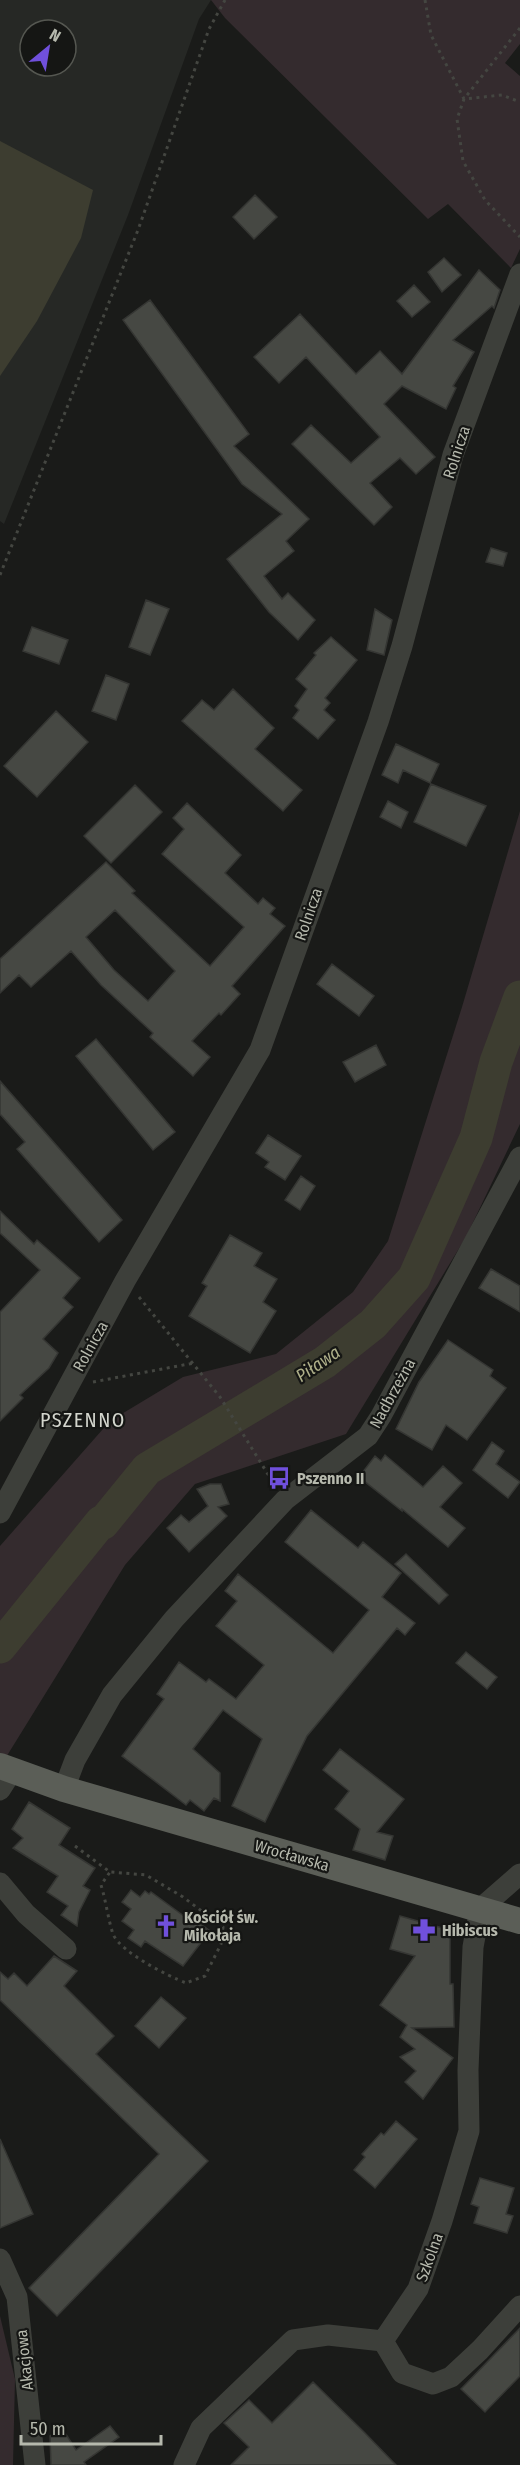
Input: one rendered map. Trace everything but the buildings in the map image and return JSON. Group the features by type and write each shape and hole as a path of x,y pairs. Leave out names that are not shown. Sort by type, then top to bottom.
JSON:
{"main road":[{"name":"Wrocławska","path":"3,1773 520,1921"}],"street":[{"name":"Rolnicza","path":"0,1513 125,1281 260,1050 378,722 402,646 453,455 520,274"},
{"name":"Nadbrzeżna","path":"64,1789 75,1760 112,1695 174,1619 285,1500 368,1436 387,1406 520,1157"},
{"path":"480,1909 520,1874"},
{"path":"0,1883 26,1914 66,1949"},
{"name":"Szkolna","path":"383,2341 418,2289 442,2222 469,2131 468,2070 473,1947 480,1909"},
{"name":"Akacjowa","path":"0,2259 17,2297 35,2465"},
{"path":"184,2465 201,2428 294,2340 328,2335 383,2341 402,2373 433,2384 451,2378 520,2306"}],"path":[{"path":"0,575 138,230 209,29 225,0"},
{"path":"425,0 431,34 464,99"},
{"path":"520,28 464,99 457,119 463,161 485,200 520,237"},
{"path":"464,99 502,95 520,102"},
{"path":"125,1281 220,1397 285,1500"},
{"path":"67,1386 194,1363"},
{"path":"75,1846 110,1872 146,1875 183,1897 223,1927 221,1944 205,1976 186,1983 169,1976 139,1959 114,1937 101,1885 110,1872"}],"shaded area":[{"path":"0,0 211,0 199,19 128,215 4,524 0,521"},
{"path":"211,0 520,0 520,44 505,63 520,76 520,249 511,268 448,204 428,219 225,18"},
{"path":"0,141 93,190 81,238 37,321 0,376"},
{"path":"520,811 520,1124 466,1237 346,1434 195,1484 125,1565 0,1767 0,1546 110,1421 183,1377 276,1354 353,1292 388,1241 462,1007"},
{"path":"0,2316 15,2379 13,2465 0,2465"}],"waterway":[{"name":"Piława","path":"0,1647 147,1469 325,1362 373,1324 414,1278 476,1138 496,1062 520,997"}],"place":[{"name":"Pszenno II","path":"279,1478"},
{"name":"Kościół św. Mikołaja","path":"166,1926"},
{"name":"Hibiscus","path":"424,1930"}],"district":[{"name":"PSZENNO","path":"83,1420"}]}
